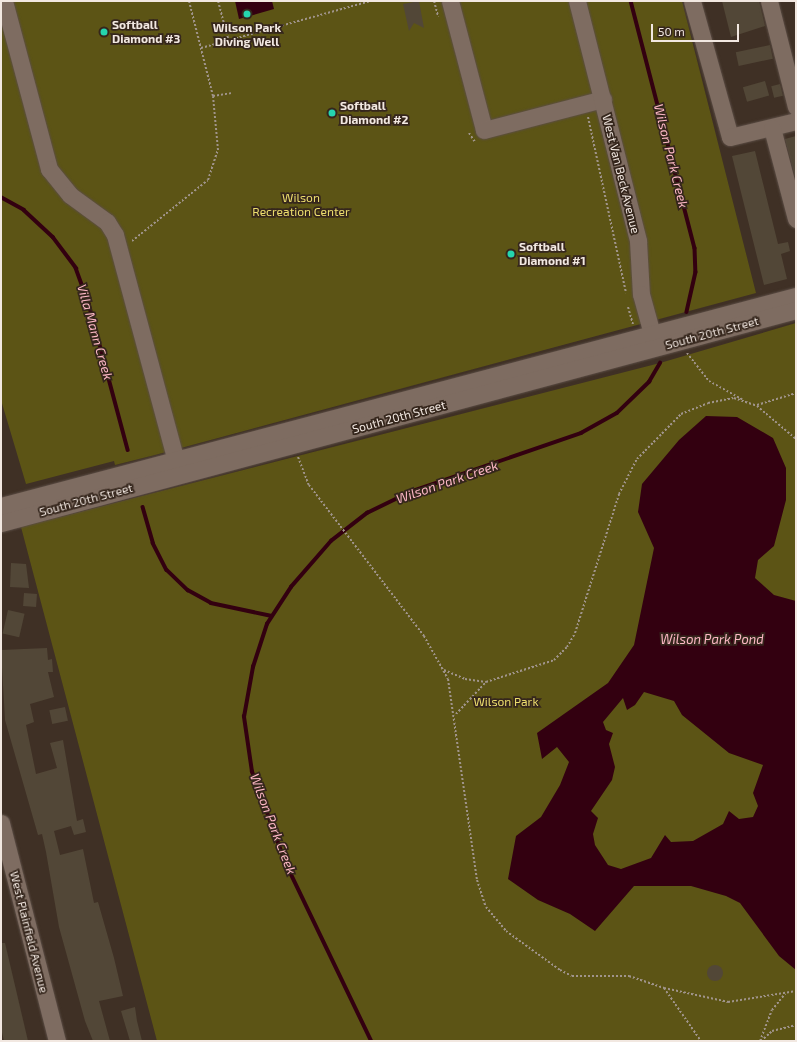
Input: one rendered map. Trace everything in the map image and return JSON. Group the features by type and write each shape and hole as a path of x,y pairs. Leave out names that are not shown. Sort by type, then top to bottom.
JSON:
{"street":[{"path":"4,1 50,169 70,194 107,222 120,251 178,468"},
{"path":"450,1 484,130 594,101"},
{"name":"West Van Beck Avenue","path":"577,1 594,101 638,241 641,294 660,340"},
{"path":"692,1 730,137 796,121"},
{"path":"769,1 796,107"},
{"path":"772,128 796,219"},
{"name":"South 20th Street","path":"1,523 178,468 721,323 796,296"},
{"name":"South 20th Street","path":"721,323 796,310"},
{"name":"South 20th Street","path":"1,506 178,468"},
{"name":"West Plainfield Avenue","path":"1,823 56,1041"}],"path":[{"path":"120,251 208,180 218,150 213,96 189,1"},
{"path":"218,1 228,39"},
{"path":"200,48 228,39 371,1"},
{"path":"213,96 233,93"},
{"path":"594,101 626,296"},
{"path":"628,303 633,324"},
{"path":"687,353 721,390 757,406 796,439"},
{"path":"444,670 465,679 486,682 554,660 567,646 575,633 619,494 637,459 659,434 681,414 708,403 734,398 757,406 796,393"},
{"path":"296,436 303,474 319,498 364,555 444,670 455,715 477,880 486,907 506,931 560,970 572,976 629,976 664,988 728,1002 786,993 796,990"},
{"path":"455,715 486,682"},
{"path":"664,988 701,1041"},
{"path":"760,1041 772,1010 786,993"},
{"path":"760,1041 772,1031 796,1025"}],"green space":[{"name":"Wilson Recreation Center","path":"1,1 682,1 756,293 155,455 115,465 114,461 26,484 1,400"},
{"name":"Wilson Park","path":"796,323 796,1041 157,1041 21,527 660,363"}],"water":[{"name":"Wilson Park Diving Well","path":"235,1 272,1 274,9 239,19"},
{"name":"Wilson Park Pond","path":"706,416 737,417 773,438 786,468 786,500 774,546 758,560 755,578 774,595 796,601 796,970 779,956 740,903 726,896 691,886 634,886 595,931 570,914 538,900 508,879 516,836 541,817 560,785 569,762 557,747 542,759 537,733 608,683 634,645 654,548 638,512 642,484 679,440","holes":["644,692 674,701 682,715 729,753 763,765 753,793 758,806 753,817 739,819 729,811 723,824 693,841 671,842 665,835 651,858 621,869 608,865 595,845 593,834 598,818 591,811 612,780 615,767 609,744 613,733 606,730 603,722 623,698 627,710 635,705"]}],"building":[{"path":"419,1 424,28 414,23 409,31 403,4"},
{"path":"722,1 759,1 765,26 731,37"},
{"path":"770,45 773,59 739,66 736,52"},
{"path":"765,81 769,95 747,102 743,87"},
{"path":"780,84 783,96 774,98 771,86"},
{"path":"796,136 796,177 795,177 785,139"},
{"path":"755,151 778,244 788,242 790,251 781,254 787,279 764,285 732,156"},
{"path":"11,563 26,564 29,588 10,587"},
{"path":"24,593 37,594 36,607 23,606"},
{"path":"8,610 25,614 19,637 3,633"},
{"path":"47,648 48,660 52,659 53,672 48,672 54,697 30,704 34,722 26,725 36,774 57,768 50,743 63,740 77,821 83,819 86,832 74,835 71,826 54,831 60,855 83,849 94,903 98,902 114,958 123,996 99,1001 110,1041 93,1041 85,1021 59,927 42,834 38,835 5,720 1,650"},
{"path":"65,707 68,721 52,724 49,710"},
{"path":"1,943 5,943 28,1041 4,1041 1,1028"},
{"path":"715,965 722,970 723,973 718,980 715,981 708,976 707,973 712,966"},
{"path":"135,1007 142,1041 130,1041 121,1011"}],"waterway":[{"name":"Wilson Park Creek","path":"631,1 695,248 696,272 687,312"},
{"name":"Villa Mann Creek","path":"1,197 24,210 53,237 76,268 89,304 128,450"},
{"name":"Wilson Park Creek","path":"371,1041 285,862 252,772 244,717 253,667 267,624 291,587 331,541 367,513 410,492 581,433 617,413 649,382 660,363"},
{"path":"143,507 153,543 167,570 188,590 211,603 272,616"}],"place":[{"name":"Wilson Park Diving Well","path":"247,14"},
{"name":"Softball Diamond #3","path":"104,32"},
{"name":"Softball Diamond #2","path":"332,113"},
{"name":"Softball Diamond #1","path":"511,254"}]}
